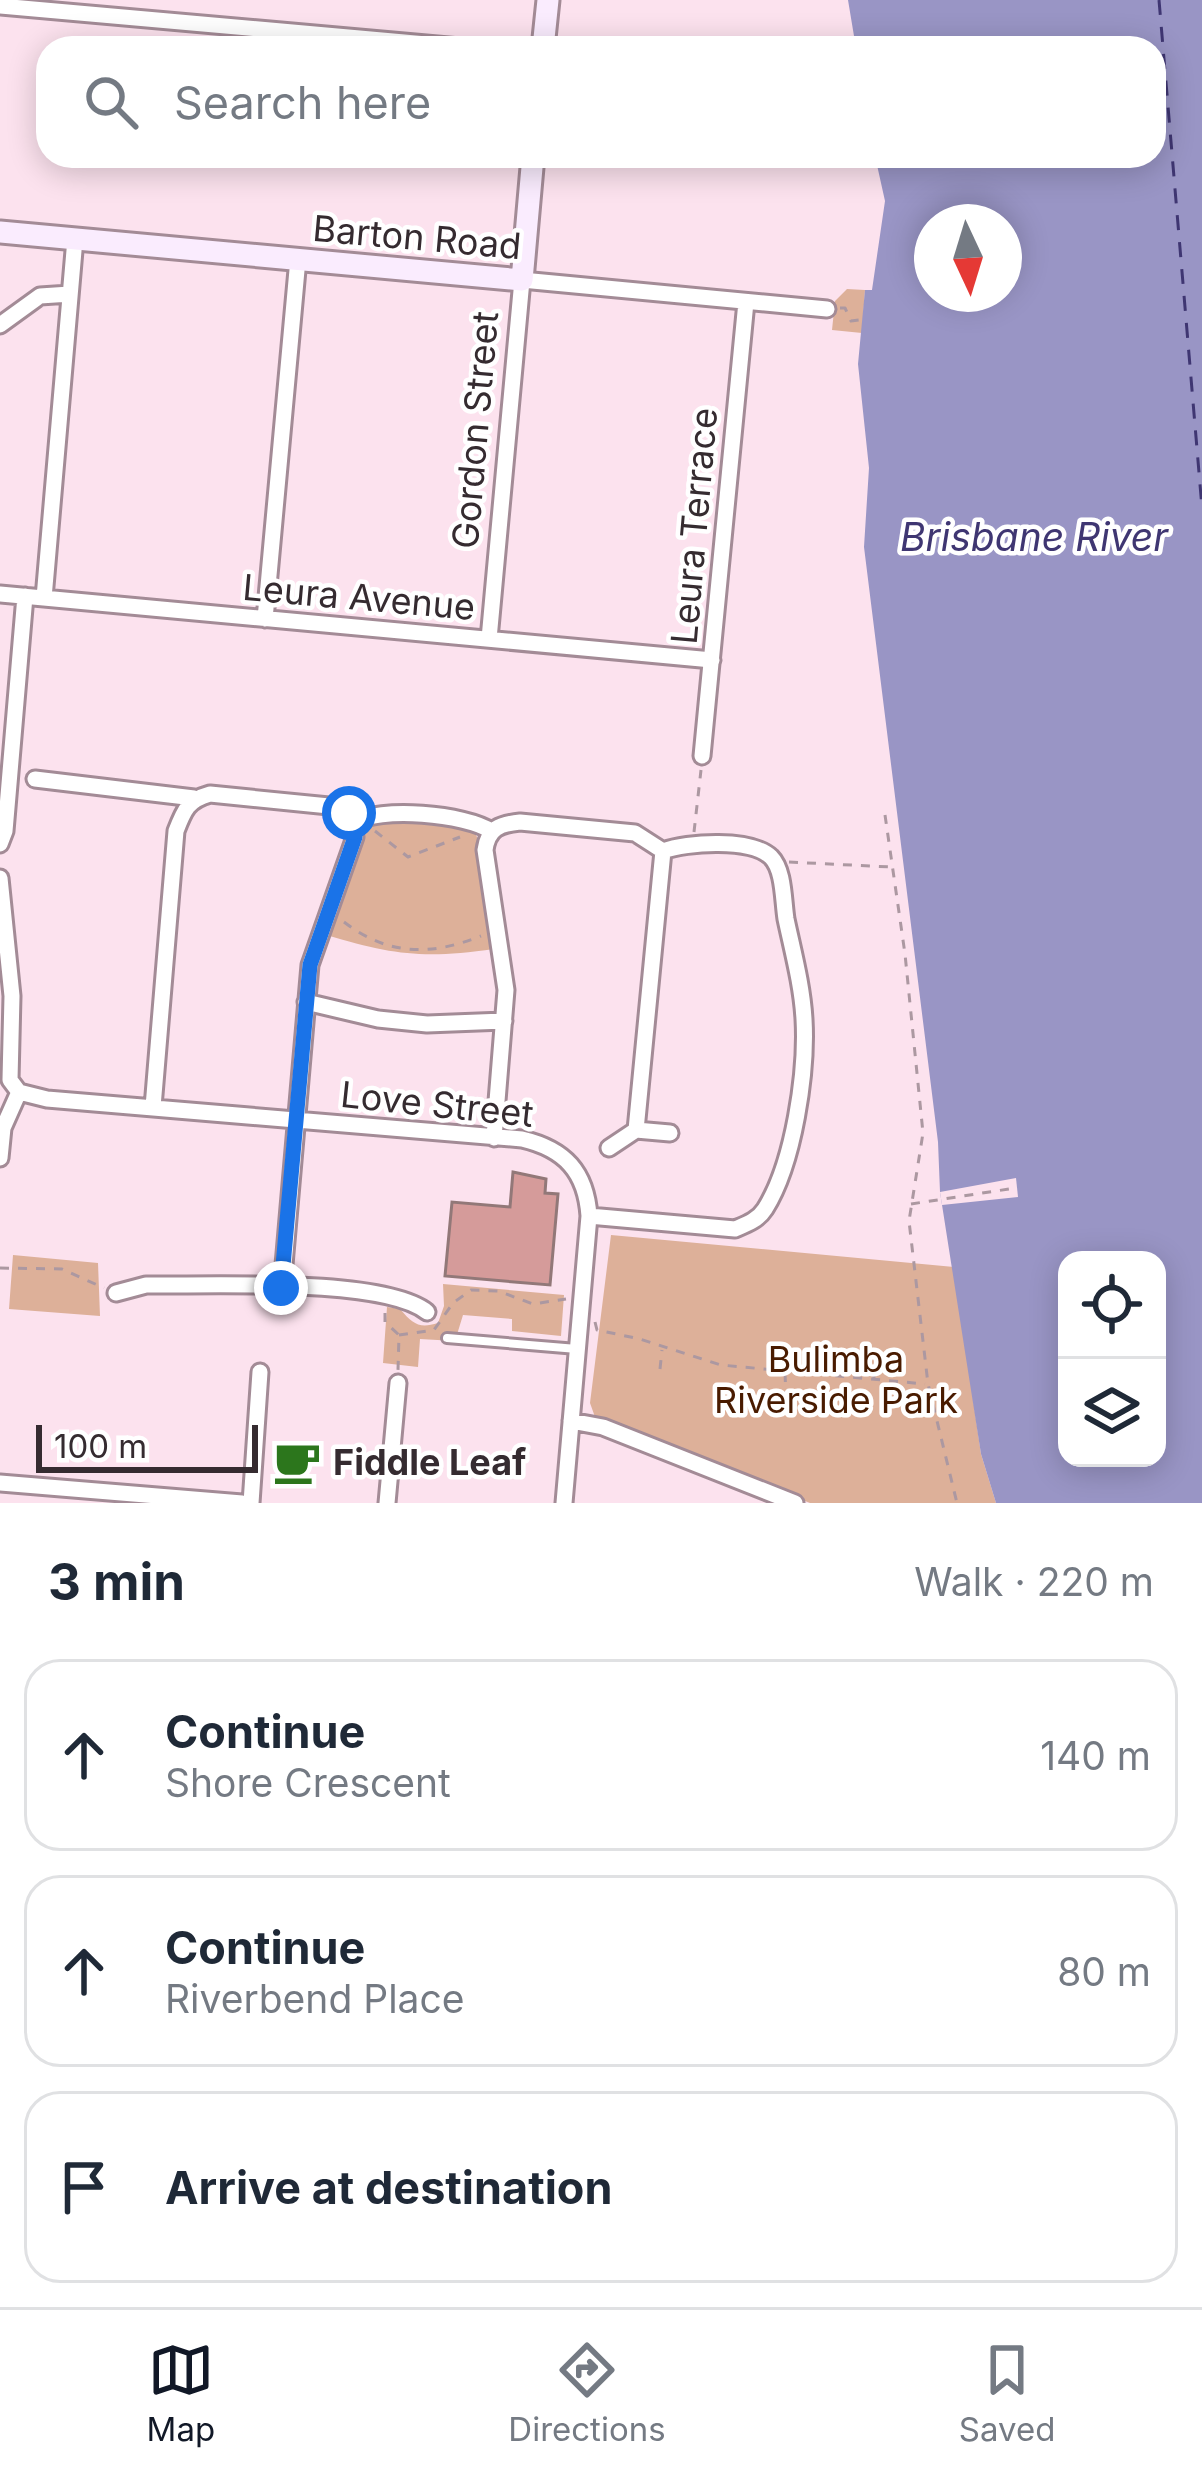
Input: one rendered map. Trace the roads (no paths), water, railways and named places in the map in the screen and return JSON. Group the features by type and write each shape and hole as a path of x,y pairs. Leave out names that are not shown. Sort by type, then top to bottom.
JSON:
{"street":[{"path":"544,36 548,0"},
{"path":"0,5 340,36"},
{"name":"Gordon Street","path":"489,639 532,168"},
{"name":"Barton Road","path":"0,232 833,308"},
{"path":"44,598 75,239"},
{"path":"265,619 298,260"},
{"path":"0,325 40,296 70,295"},
{"name":"Leura Terrace","path":"702,756 746,302"},
{"name":"Leura Avenue","path":"0,594 712,660"},
{"path":"0,844 5,831 26,596"},
{"path":"35,779 194,798 210,794 338,807 357,820"},
{"path":"153,1107 176,831 194,798"},
{"path":"357,820 378,812 474,822 491,831"},
{"path":"281,1288 310,965 357,820"},
{"path":"494,1138 505,968 485,850 491,831 520,822 635,833 663,851 693,843 747,847 775,861 798,967 804,1023 793,1131 765,1210 752,1222 735,1228 589,1216"},
{"path":"636,1130 663,851"},
{"path":"0,878 12,996 10,1080 19,1093 3,1128 0,1158"},
{"path":"306,1002 378,1019 428,1024 504,1021"},
{"name":"Love Street","path":"19,1093 494,1138 543,1144 560,1152 581,1176 589,1216 564,1503"},
{"path":"610,1148 636,1130 670,1133"},
{"path":"116,1293 146,1286 281,1288 385,1295 415,1303 427,1312"},
{"path":"0,1483 246,1503 260,1372"},
{"path":"387,1503 398,1383"},
{"path":"571,1421 603,1427 795,1503"}],"lane":[{"path":"446,1338 578,1349"}],"water":[{"name":"Brisbane River","path":"848,0 1202,0 1202,1503 996,1503 981,1454 940,1192 938,1142 864,547 869,468 858,364 865,290 872,290 885,201 878,168 1166,168 1166,36 854,36"}],"place":[{"name":"Fiddle Leaf","path":"297,1462"}],"park label":[{"name":"Bulimba Riverside Park","path":"836,1380"}]}
